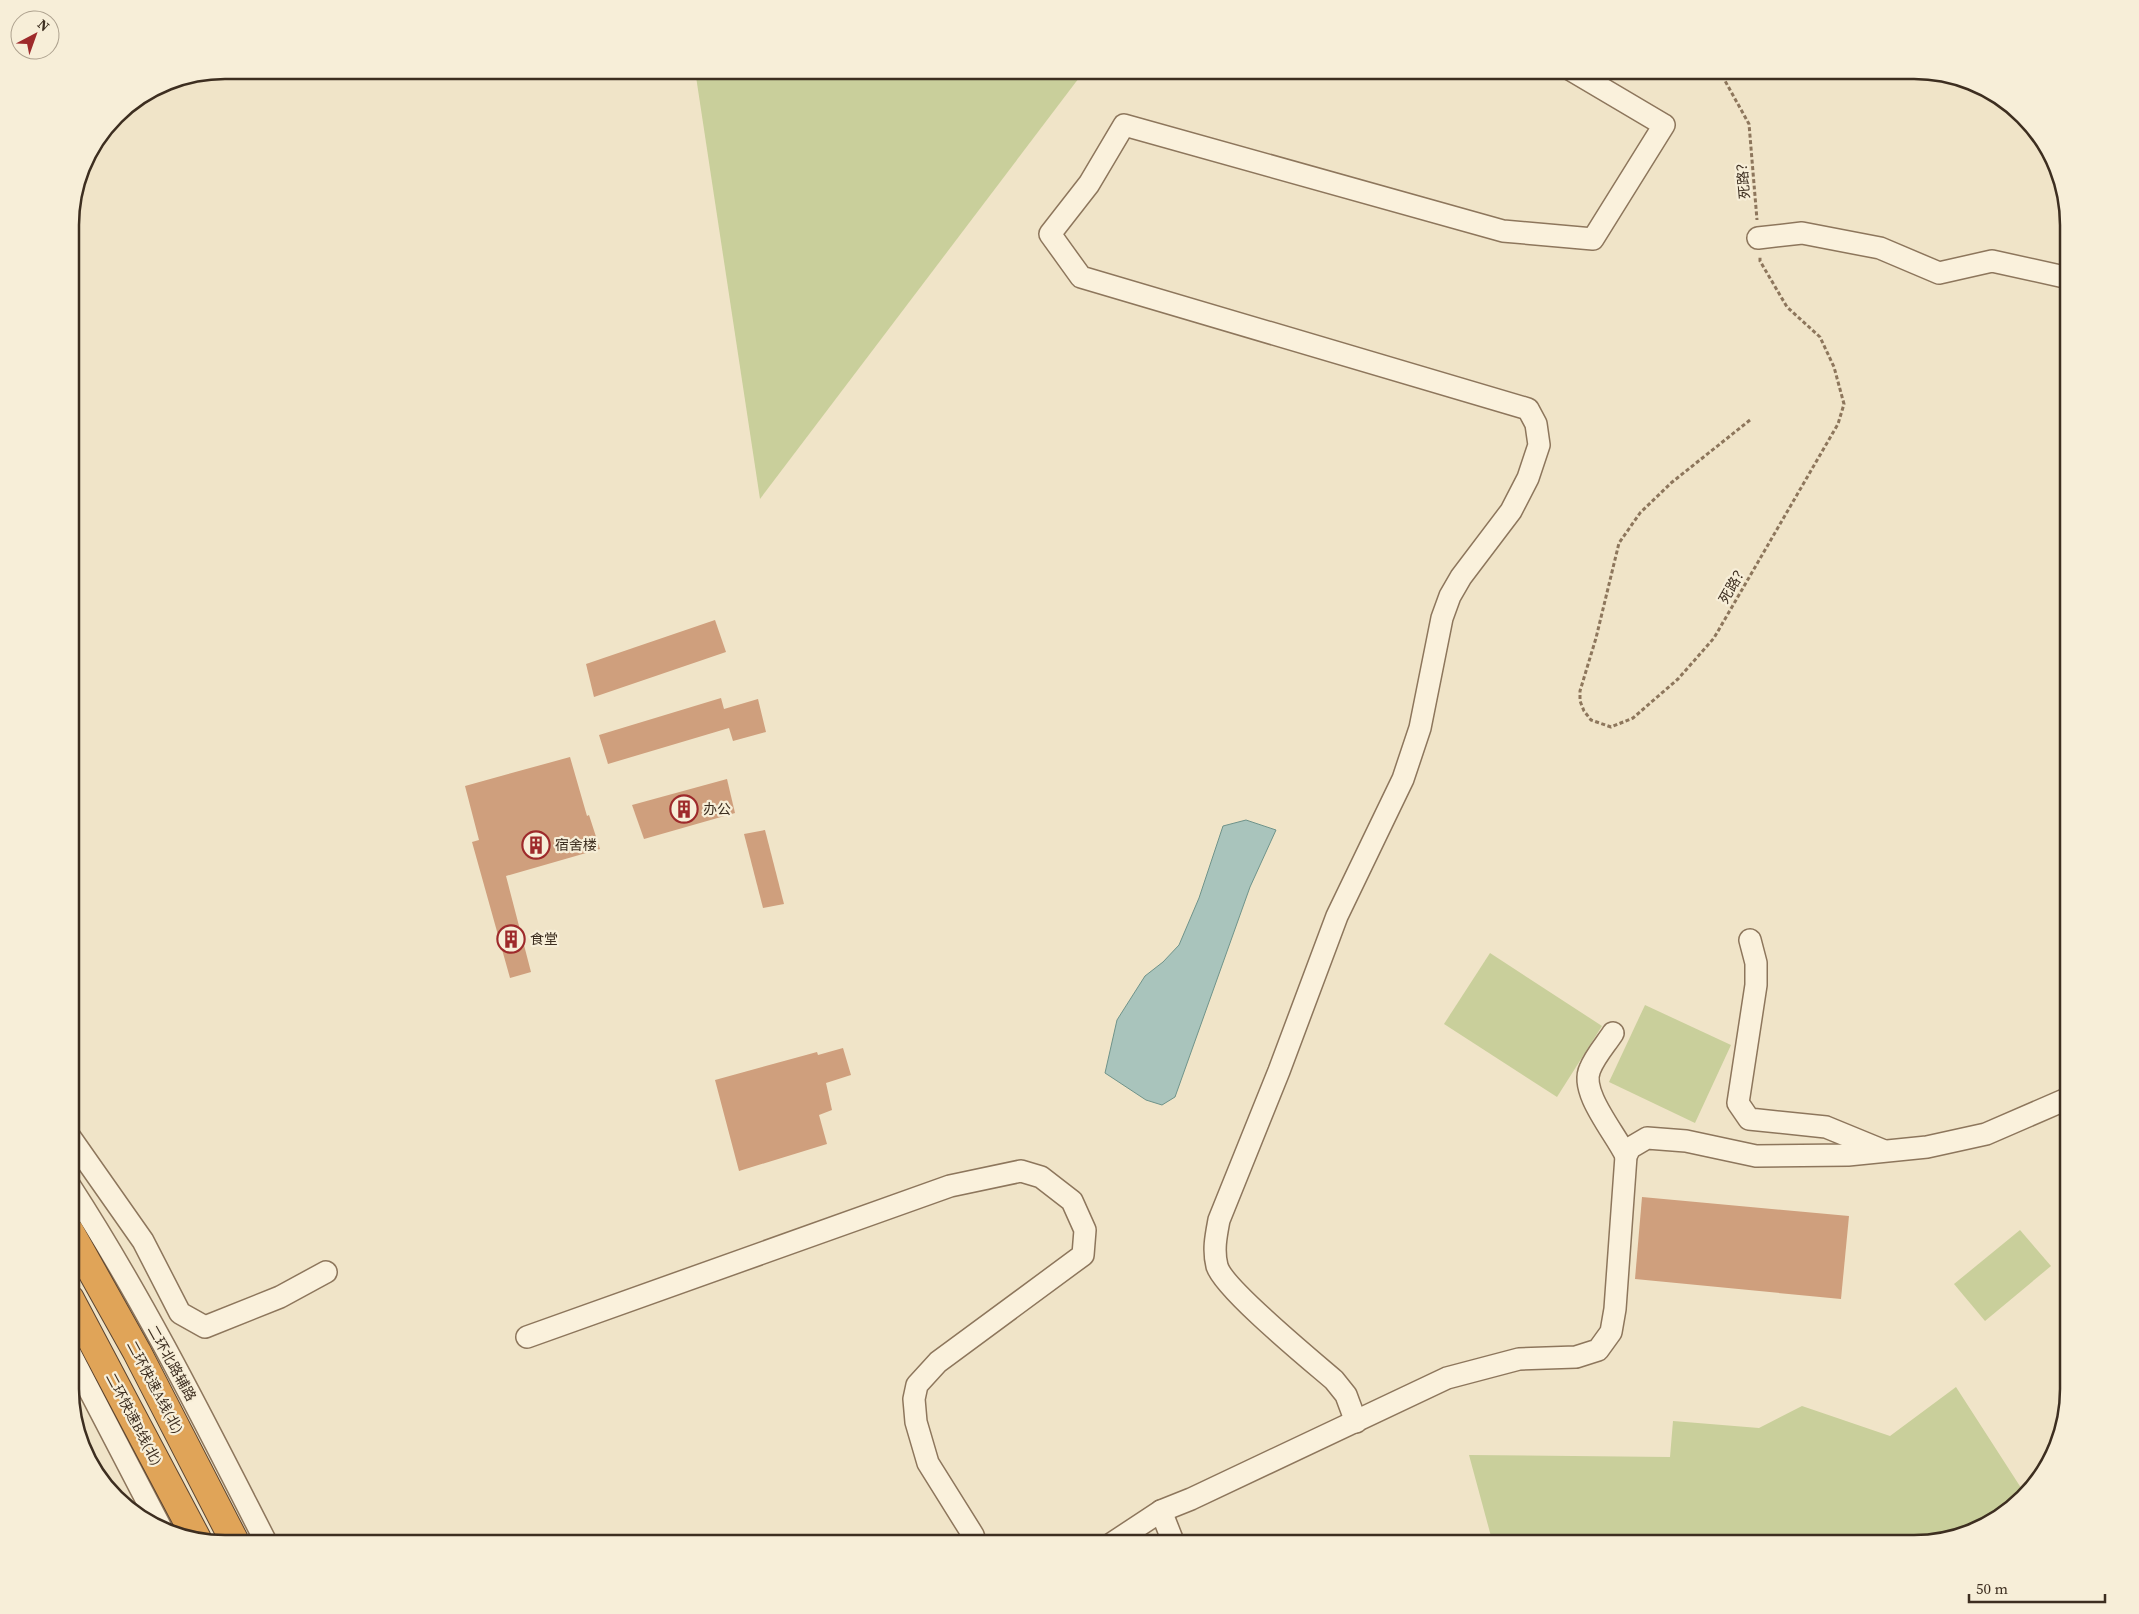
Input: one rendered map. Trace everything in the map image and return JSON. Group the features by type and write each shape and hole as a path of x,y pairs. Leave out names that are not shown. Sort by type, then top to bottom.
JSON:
{"highway":[{"name":"二环快速A线(北)","path":"79,1248 137,1352 231,1535"},
{"name":"二环快速B线(北)","path":"79,1316 193,1531"}],"street":[{"path":"1356,1422 1346,1395 1334,1380 1241,1297 1226,1281 1217,1268 1214,1245 1219,1220 1279,1071 1336,916 1403,779 1420,728 1442,618 1450,596 1461,577 1511,511 1528,478 1539,445 1536,424 1528,409 1081,277 1050,234 1089,184 1124,125 1503,230 1593,239 1664,125 1586,79"},
{"path":"1758,238 1802,233 1880,248 1939,273 1992,261 2060,276"},
{"path":"1750,940 1756,963 1756,985 1738,1103 1749,1119 1826,1127 1886,1151"},
{"path":"1613,1033 1589,1070 1589,1089 1599,1113 1619,1139 1626,1156"},
{"path":"1125,1535 1161,1511 1191,1499 1447,1378 1519,1359 1576,1357 1598,1350 1611,1332 1615,1309 1626,1156 1630,1148 1647,1138 1686,1141 1756,1156 1848,1155 1927,1147 1986,1134 2060,1102"},
{"path":"79,1150 143,1241 180,1313 205,1327 280,1297 326,1272"},
{"path":"527,1337 950,1186 1021,1171 1041,1177 1056,1186 1072,1201 1085,1230 1083,1255 938,1362 917,1385 914,1399 916,1422 928,1462 973,1535"},
{"name":"二环北路辅路","path":"79,1200 133,1291 262,1535"},
{"path":"79,1370 156,1518"},
{"path":"1161,1511 1170,1535"}],"path":[{"name":"死路？","path":"1725,79 1750,124 1760,261 1787,307 1820,337 1834,367 1844,404 1838,424 1714,638 1678,680 1633,718 1611,727 1591,720 1584,711 1580,701 1580,691 1596,638 1619,543 1640,513 1671,483 1750,420"}],"green space":[{"path":"696,79 1078,79 760,499"},
{"path":"1490,953 1602,1026 1557,1097 1444,1024"},
{"path":"1645,1005 1731,1045 1695,1123 1609,1082"},
{"path":"2020,1230 2051,1266 1985,1321 1954,1284"},
{"path":"1956,1387 2022,1489 1996,1511 1979,1520 1961,1528 1934,1534 1491,1535 1469,1455 1670,1457 1673,1421 1759,1428 1802,1406 1890,1436"}],"water":[{"path":"1246,820 1276,830 1250,887 1175,1097 1162,1105 1146,1100 1105,1073 1117,1020 1145,976 1163,962 1179,945 1199,898 1223,826"}],"building":[{"path":"715,620 726,652 594,697 586,664"},
{"path":"721,698 724,709 758,699 766,732 733,741 729,728 608,764 599,735"},
{"path":"570,757 587,816 589,815 600,849 506,876 531,972 510,978 472,842 479,840 465,786"},
{"name":"办公","path":"727,779 735,813 644,839 632,805"},
{"path":"765,830 784,904 763,908 744,834"},
{"path":"843,1048 851,1075 826,1083 832,1110 819,1115 827,1144 739,1171 715,1080 817,1052 818,1055"},
{"path":"1642,1197 1849,1216 1841,1299 1635,1279"}],"place":[{"name":"办公","path":"684,809"},
{"name":"宿舍楼","path":"536,845"},
{"name":"食堂","path":"511,939"}]}
